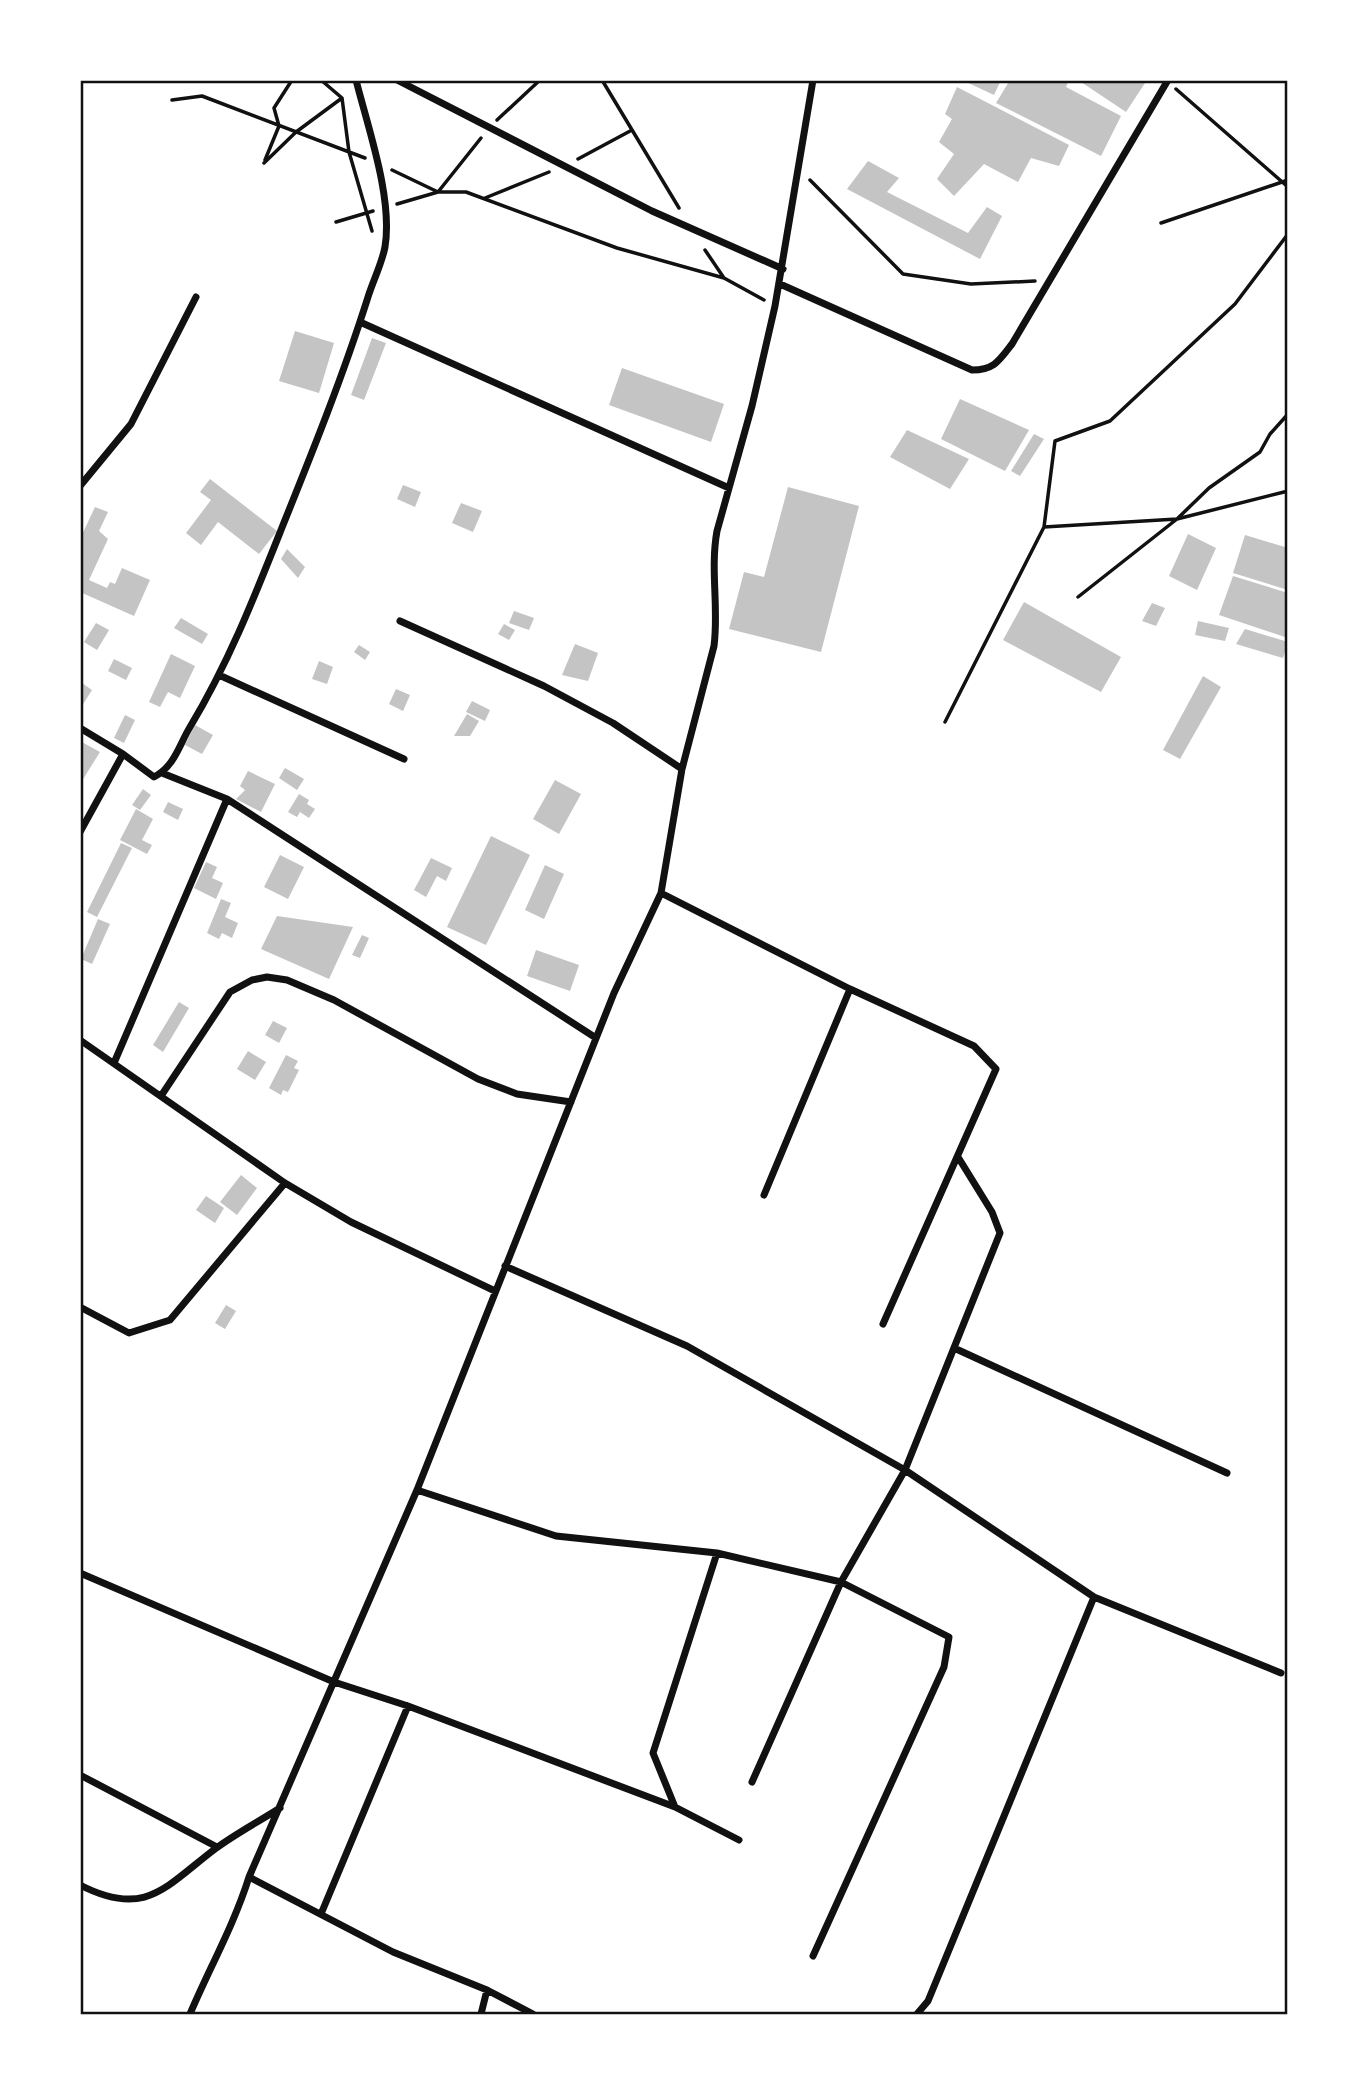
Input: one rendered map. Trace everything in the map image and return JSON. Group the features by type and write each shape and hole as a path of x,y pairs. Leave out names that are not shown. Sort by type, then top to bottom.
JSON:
{"street":[{"path":"80,729 123,754 154,777 162,773 181,747 188,729 203,708 238,636 319,436 385,247 385,205 356,80"},
{"path":"397,80 652,211 783,270"},
{"path":"190,2014 239,1908 249,1877 417,1490 614,993 662,893 682,769 714,646 716,628 713,550 752,405 783,270 813,80"},
{"path":"780,284 972,370 987,370 1012,344 1168,81"},
{"path":"80,486 131,425 196,297"},
{"path":"360,322 729,488"},
{"path":"400,621 544,686 613,723 682,769"},
{"path":"219,675 404,759"},
{"path":"80,832 123,754"},
{"path":"162,773 227,799 596,1038"},
{"path":"114,1063 227,799"},
{"path":"662,893 850,989 974,1046 996,1069 883,1324"},
{"path":"161,1096 230,992 252,980 267,977 287,980 334,1000 478,1079 517,1094 571,1102"},
{"path":"765,1195 850,989"},
{"path":"80,1040 285,1183 351,1222 495,1291"},
{"path":"752,1782 841,1582 905,1470 1000,1233 992,1212 958,1157"},
{"path":"80,1307 129,1333 170,1320 285,1183"},
{"path":"505,1266 687,1346 905,1470 1094,1597 1281,1673"},
{"path":"954,1348 1227,1473"},
{"path":"417,1490 556,1536 717,1553 841,1582 949,1637 944,1667 813,1956"},
{"path":"676,1807 653,1753 717,1553"},
{"path":"80,1573 334,1682 408,1706 676,1807 740,1840"},
{"path":"917,2014 928,2001 1094,1597"},
{"path":"321,1914 408,1706"},
{"path":"80,1775 217,1847"},
{"path":"80,1885 95,1892 135,1900 162,1892 217,1847 280,1808"},
{"path":"249,1877 393,1952 487,1990 533,2014"},
{"path":"481,2014 487,1990"}],"path":[{"path":"292,80 274,108 279,126 264,163 296,132 342,98"},
{"path":"321,80 342,98 349,152 372,233"},
{"path":"438,192 489,128 540,80"},
{"path":"602,80 724,278"},
{"path":"1168,81 1285,181 1287,187"},
{"path":"172,100 202,96 377,163 438,192 466,192 617,248 724,278 775,306"},
{"path":"799,169 903,274 971,284 1049,281"},
{"path":"1161,223 1285,181"},
{"path":"945,722 1044,527 1055,441 1110,421 1235,304 1287,234"},
{"path":"1078,597 1177,519 1209,488 1260,452 1270,434 1287,414"},
{"path":"1044,527 1177,519 1287,491"}],"building":[{"path":"962,80 1001,80 994,95"},
{"path":"1010,80 1069,80 1066,87 1121,116 1101,156 996,103"},
{"path":"1078,80 1147,80 1126,112"},
{"path":"957,87 1069,145 1059,166 1031,158 1018,182 984,164 954,196 937,179 954,154 939,142 952,119 945,114"},
{"path":"868,161 899,178 887,192 968,233 987,207 1002,216 980,259 847,189"},
{"path":"295,331 334,343 319,393 279,381"},
{"path":"372,338 386,343 364,400 351,395"},
{"path":"622,368 724,404 711,442 609,405"},
{"path":"960,399 1029,430 1005,471 941,439"},
{"path":"907,430 969,459 950,489 890,457"},
{"path":"1034,434 1044,439 1020,476 1011,471"},
{"path":"210,479 277,531 259,554 218,522 201,545 186,533 211,500 200,492"},
{"path":"403,485 421,492 415,507 397,499"},
{"path":"788,487 859,506 821,652 729,629 744,572 764,577"},
{"path":"461,503 482,511 473,532 452,523"},
{"path":"95,507 108,512 99,531 108,539 89,580 107,588 110,582 115,584 122,568 150,580 134,616 80,592 80,539"},
{"path":"1188,534 1216,548 1197,590 1169,576"},
{"path":"1245,535 1288,548 1288,590 1233,573"},
{"path":"287,549 305,567 298,578 281,559"},
{"path":"1233,576 1288,593 1288,638 1219,615"},
{"path":"1024,602 1121,657 1101,692 1003,640"},
{"path":"1152,603 1165,608 1156,626 1142,621"},
{"path":"514,611 534,618 529,630 509,623"},
{"path":"181,618 208,634 202,644 174,628"},
{"path":"1198,621 1229,628 1225,641 1195,635"},
{"path":"96,623 109,630 97,650 84,642"},
{"path":"504,624 515,630 509,640 498,634"},
{"path":"1245,629 1288,642 1283,658 1236,644"},
{"path":"575,644 598,653 588,681 562,675"},
{"path":"359,645 370,652 365,660 354,652"},
{"path":"171,654 195,666 180,698 168,692 160,707 149,702"},
{"path":"114,659 132,668 126,680 108,671"},
{"path":"319,661 333,667 327,684 312,679"},
{"path":"1203,676 1221,687 1180,759 1163,750"},
{"path":"82,683 92,690 80,709 80,686"},
{"path":"396,689 410,695 403,711 389,704"},
{"path":"472,701 490,710 485,721 466,712"},
{"path":"467,714 479,721 470,736 454,736"},
{"path":"125,715 135,720 124,743 114,738"},
{"path":"195,725 213,735 202,754 185,745"},
{"path":"80,741 100,752 80,784"},
{"path":"285,768 304,779 297,790 279,778"},
{"path":"248,771 275,784 261,812 236,799 245,790 240,786"},
{"path":"555,780 581,794 559,834 533,819"},
{"path":"143,789 151,795 140,810 132,805"},
{"path":"299,794 309,800 307,804 315,809 309,818 300,812 297,817 288,812"},
{"path":"168,802 183,809 178,820 163,812"},
{"path":"136,809 153,819 142,840 152,845 147,854 120,840"},
{"path":"491,836 530,855 486,945 447,927"},
{"path":"121,843 132,848 97,917 87,912"},
{"path":"280,855 304,867 288,899 264,887"},
{"path":"431,858 452,868 446,881 437,876 426,897 414,890"},
{"path":"206,862 217,867 212,878 223,883 216,899 194,888"},
{"path":"545,865 564,874 544,919 525,910"},
{"path":"221,899 231,903 225,917 238,923 232,938 222,933 219,939 207,933"},
{"path":"277,916 353,927 329,979 261,949"},
{"path":"98,919 110,924 92,964 81,959"},
{"path":"362,935 369,938 360,958 352,955"},
{"path":"536,950 579,965 570,991 527,976"},
{"path":"179,1002 189,1008 163,1052 153,1045"},
{"path":"273,1021 287,1028 279,1043 265,1035"},
{"path":"248,1051 266,1062 255,1080 237,1069"},
{"path":"286,1055 298,1061 294,1068 299,1070 288,1092 283,1090 281,1095 269,1088"},
{"path":"241,1175 257,1188 237,1215 220,1202"},
{"path":"206,1196 224,1208 215,1223 196,1210"},
{"path":"226,1305 236,1311 225,1329 215,1323"}]}
